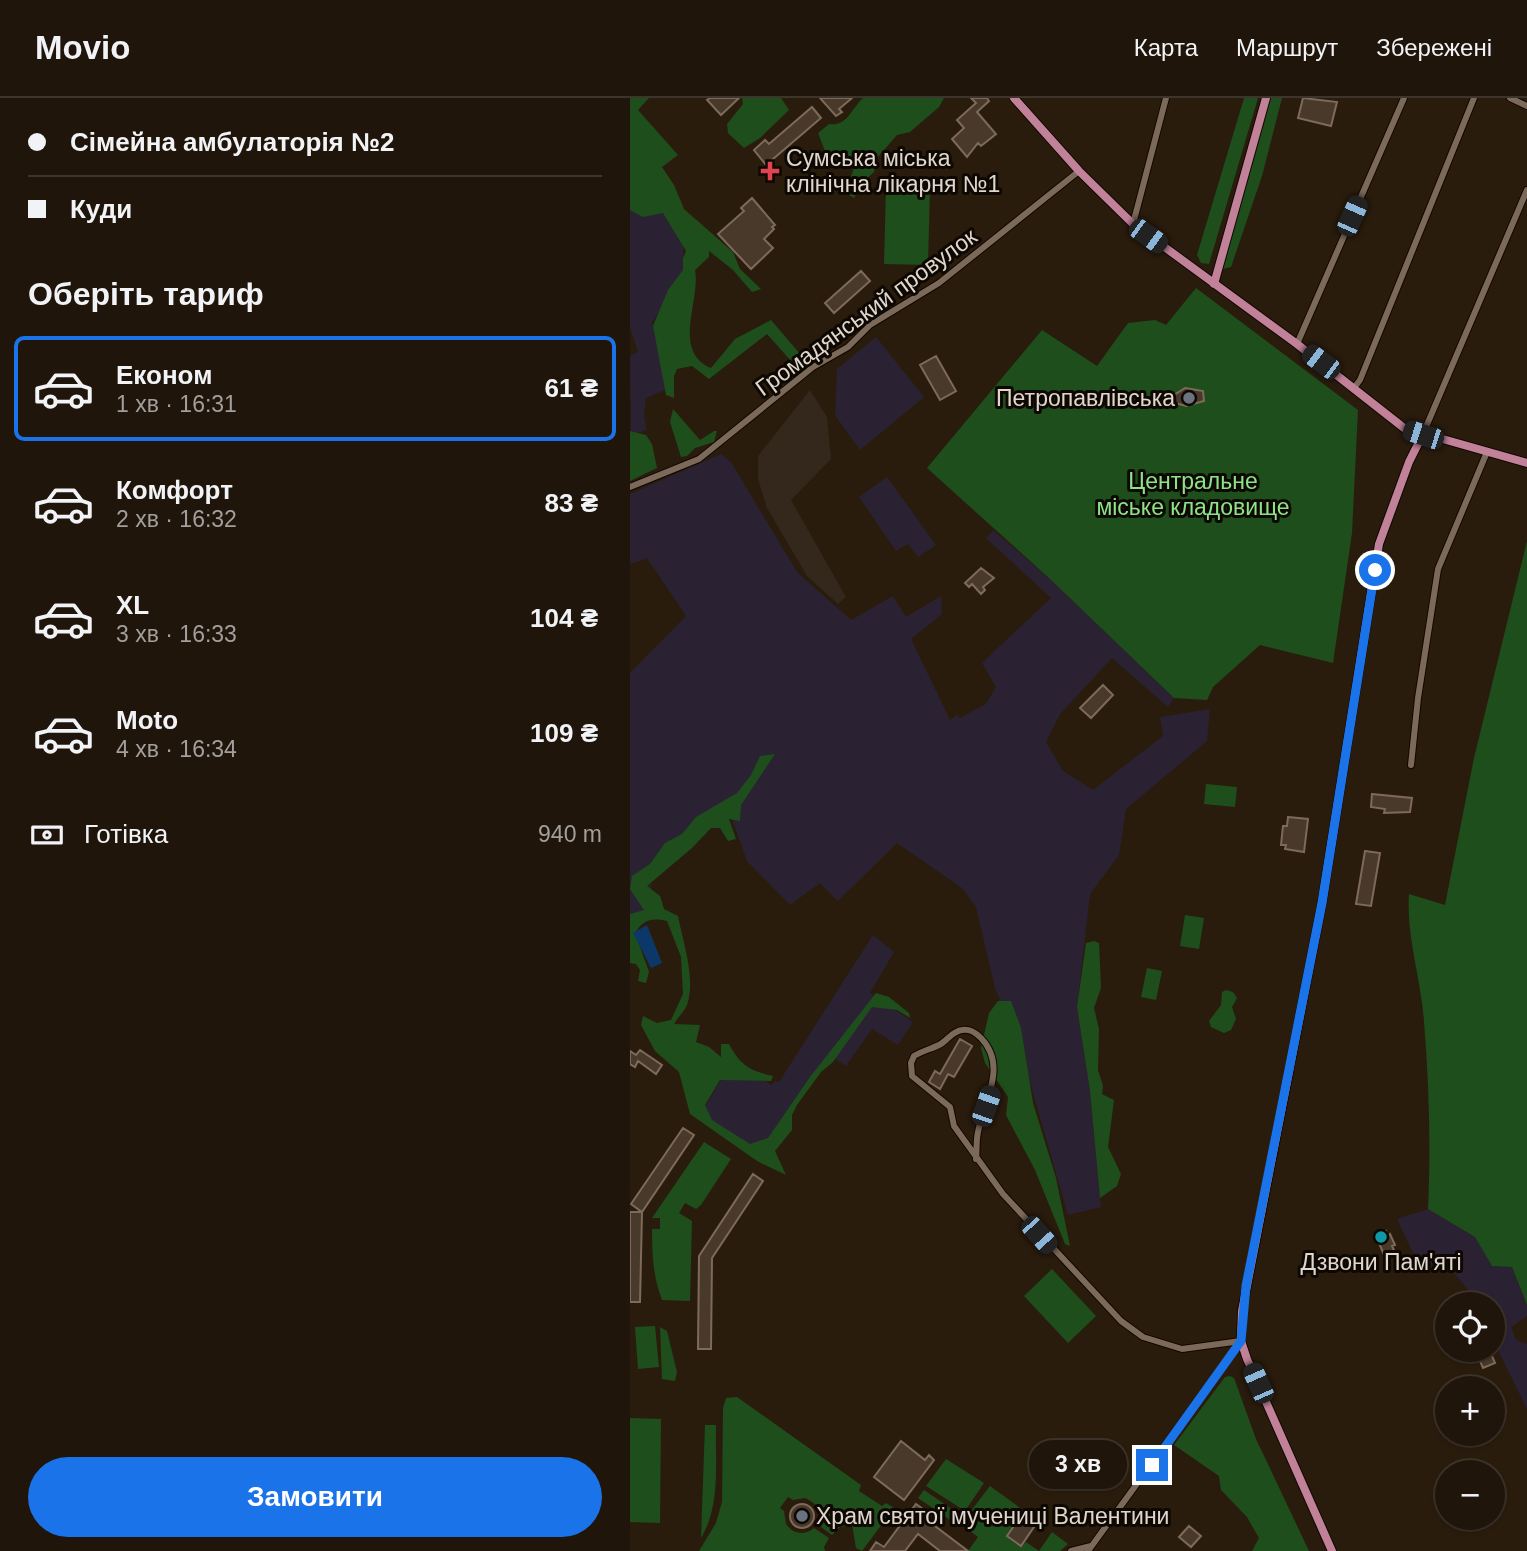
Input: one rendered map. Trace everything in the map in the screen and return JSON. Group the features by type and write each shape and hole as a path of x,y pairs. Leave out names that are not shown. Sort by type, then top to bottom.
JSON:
{"main road":[{"path":"1014,98 1079,171 1133,224 1297,344 1404,428 1527,463"},
{"path":"1214,284 1266,98"},
{"path":"1332,1551 1241,1341 1246,1286 1322,903 1379,544 1409,462 1423,435"}],"street":[{"path":"1133,224 1166,98"},
{"path":"1297,344 1404,98"},
{"path":"1354,388 1360,380 1474,98"},
{"path":"1510,98 1527,106"},
{"name":"Громадянський провулок","path":"630,487 699,459 813,367 848,347 870,325 939,283 1079,171"},
{"path":"1423,435 1527,191"},
{"path":"1411,765 1418,698 1438,569 1487,452"},
{"path":"976,1159 978,1132 993,1085 993,1070 991,1052 984,1041 975,1031 962,1030 955,1032 940,1045 914,1056 911,1069 916,1082 950,1107 954,1126 976,1159 1056,1254 1121,1321 1143,1338 1182,1349 1241,1341"},
{"path":"1071,1551 1089,1548 1241,1341"}],"shaded area":[{"path":"630,205 665,212 683,242 684,269 674,293 652,322 667,389 646,398 644,416 647,430 631,435 630,356 638,352 630,327"},
{"path":"876,337 924,397 860,450 835,415 837,369"},
{"path":"810,390 827,417 831,459 791,500 846,597 838,604 807,576 767,508 758,479 758,456"},
{"path":"721,454 731,462 797,572 851,620 893,596 906,617 941,596 942,614 911,639 950,720 957,715 960,718 986,704 996,687 982,663 1051,598 986,538 993,530 1050,579 1174,698 1168,707 1112,658 1060,714 1046,742 1063,771 1093,790 1163,736 1160,717 1210,709 1207,741 1126,809 1119,855 1090,894 1077,1007 1090,1091 1101,1207 1068,1215 1020,1047 995,988 976,907 962,888 897,843 838,901 820,883 790,905 747,861 729,811 649,876 656,912 630,923 630,673 686,616 647,558 631,564 630,562 630,494"},
{"path":"887,477 936,545 918,557 908,544 896,551 859,497"},
{"path":"873,935 894,952 870,993 913,1022 898,1045 872,1029 846,1066 830,1055 767,1145 753,1148 700,1114 723,1077 758,1077 772,1085 775,1081 779,1082"},
{"path":"1428,1209 1475,1237 1492,1266 1512,1267 1527,1305 1527,1316 1511,1327 1516,1340 1527,1344 1527,1409 1504,1362 1505,1292 1469,1292 1453,1272 1437,1265 1417,1262 1397,1219"}],"green space":[{"path":"630,98 649,98 638,110 678,155 662,167 674,185 684,209 733,252 740,269 761,289 752,292 733,270 709,251 709,257 695,270 696,282 690,324 692,350 699,360 711,368 735,339 771,320 801,355 802,362 792,362 767,334 709,379 692,366 677,369 674,376 674,398 666,395 653,326 668,290 683,270 686,251 663,213 643,217 630,210"},
{"path":"742,98 781,98 789,110 760,138 744,148 728,133 727,124 743,104"},
{"path":"863,98 944,98 939,107 910,132 897,135 877,158 874,172 865,180 854,198 849,195 849,182 854,168 836,164 828,159 818,133 829,124 845,120"},
{"path":"1244,98 1258,98 1209,264 1201,263 1197,255"},
{"path":"1270,98 1282,98 1262,176 1231,267 1223,269 1221,265"},
{"path":"886,187 930,188 928,265 884,264"},
{"name":"Центральне міське кладовище","path":"1196,288 1358,410 1352,533 1333,663 1260,645 1213,687 1207,700 1174,698 1050,579 927,468 1042,330 1097,366 1128,323 1155,320 1166,325"},
{"path":"673,409 700,440 717,431 714,442 695,448 687,456 681,457 670,422"},
{"path":"630,431 646,435 652,444 657,468 630,481"},
{"path":"1527,541 1527,1305 1512,1267 1492,1266 1475,1237 1428,1209 1426,1044 1412,942 1409,894 1445,905 1474,758"},
{"path":"775,754 741,805 740,821 729,819 736,839 728,841 720,828 711,828 647,886 660,896 664,909 678,916 688,960 689,995 686,1008 674,1024 700,1025 696,1042 709,1047 721,1057 721,1044 729,1044 746,1066 773,1076 771,1081 720,1080 705,1105 712,1120 750,1144 768,1138 810,1077 876,993 889,997 909,1013 910,1018 897,1010 872,1007 833,1062 821,1072 797,1105 792,1115 792,1130 775,1151 786,1175 757,1161 690,1114 679,1072 655,1051 641,1025 643,1016 657,1023 671,1020 683,994 681,957 667,921 649,921 635,933 649,972 646,983 638,981 640,970 636,964 630,963 630,914 644,910 630,889 632,876 650,864 665,843 682,834 696,817 737,793 751,775 760,756"},
{"path":"1206,784 1237,787 1235,807 1204,804"},
{"path":"1185,915 1204,918 1199,949 1180,946"},
{"path":"1086,943 1099,943 1101,988 1094,1008 1099,1029 1098,1070 1103,1086 1102,1094 1114,1100 1108,1147 1121,1174 1117,1186 1100,1198 1090,1091 1077,1007"},
{"path":"1147,968 1162,971 1156,1000 1141,997"},
{"path":"1222,992 1233,992 1237,998 1232,1007 1236,1019 1231,1030 1224,1033 1211,1027 1209,1021 1221,1005"},
{"path":"998,1001 1011,1001 1021,1028 1033,1103 1056,1178 1070,1246 1065,1244 1035,1170 1006,1115 1008,1097 985,1063 981,1048 989,1013"},
{"path":"704,1142 731,1159 701,1205 696,1209 685,1203 679,1213 692,1221 690,1301 662,1300 655,1274 652,1239 652,1229 660,1229 660,1218 652,1218"},
{"path":"1052,1269 1096,1316 1068,1343 1024,1296"},
{"path":"655,1326 659,1367 638,1369 635,1327"},
{"path":"660,1327 667,1331 677,1372 675,1381 662,1379"},
{"path":"1225,1377 1234,1378 1256,1439 1309,1551 1252,1551 1259,1538 1247,1517 1221,1490 1219,1476 1174,1445"},
{"path":"737,1397 861,1485 859,1491 882,1506 886,1503 894,1508 862,1551 856,1548 852,1525 840,1527 832,1535 817,1524 819,1512 813,1502 805,1498 793,1500 788,1497 780,1508 784,1511 786,1524 799,1533 814,1528 829,1538 824,1547 825,1551 699,1551 716,1523 722,1502 723,1408 726,1398"},
{"path":"630,1418 661,1419 660,1523 630,1522"},
{"path":"705,1425 716,1425 716,1483 712,1512 701,1538"},
{"path":"946,1459 984,1483 965,1511 926,1486"},
{"path":"990,1486 1023,1510 1006,1536 1021,1547 1026,1542 1039,1551 968,1551 978,1537 966,1528 964,1520"},
{"path":"924,1490 962,1516 956,1524 918,1498"},
{"path":"1052,1532 1068,1544 1060,1551 1039,1551"}],"water":[{"path":"647,925 662,963 651,968 633,933"}],"building":[{"path":"739,98 721,115 707,100"},
{"path":"820,98 852,98 839,109 842,112 836,116"},
{"path":"971,98 987,98 989,101 977,112 996,134 981,146 978,143 967,157 952,139 964,128 957,120 976,103"},
{"path":"1303,98 1337,102 1331,126 1298,118"},
{"path":"812,107 821,118 766,165 754,150 765,140 769,144"},
{"path":"752,198 775,225 764,239 773,248 751,269 718,234 744,211 741,208"},
{"path":"861,271 870,281 834,313 825,303"},
{"path":"936,356 956,391 940,400 920,365"},
{"name":"Петропавлівська","path":"1185,388 1203,391 1204,401 1186,406 1175,403 1174,395"},
{"path":"981,568 994,578 983,587 985,590 981,594 972,584 969,587 965,583"},
{"path":"1103,685 1113,695 1091,718 1080,708"},
{"path":"1372,794 1412,798 1410,812 1384,813 1385,809 1371,807"},
{"path":"1288,817 1308,819 1304,852 1285,849 1286,845 1281,845 1283,826 1287,826"},
{"path":"1365,851 1380,853 1371,906 1356,904"},
{"path":"960,1039 972,1046 954,1077 948,1074 940,1089 929,1082 935,1071 940,1074"},
{"path":"640,1050 662,1065 656,1074 638,1061 635,1067 630,1064 630,1051 636,1055"},
{"path":"683,1128 694,1135 642,1212 631,1204"},
{"path":"753,1174 763,1181 712,1258 711,1349 698,1349 699,1256"},
{"path":"630,1212 642,1212 640,1302 630,1302"},
{"path":"1386,1231 1395,1245 1392,1246 1394,1250 1384,1255 1376,1236"},
{"path":"1480,1362 1495,1362 1495,1363 1483,1368"},
{"path":"901,1441 925,1460 929,1455 934,1460 904,1500 874,1477"},
{"name":"Храм святої мучениці Валентини","path":"802,1504 811,1507 814,1516 811,1525 802,1528 793,1525 790,1516 793,1507"},
{"path":"916,1504 931,1515 927,1520 968,1551 940,1551 918,1534 905,1551 870,1551 876,1542 884,1547"},
{"path":"1022,1514 1036,1524 1021,1546 1007,1536"},
{"path":"1189,1526 1201,1536 1191,1547 1179,1537"}],"place":[{"name":"Сумська міська клінічна лікарня №1","path":"770,171"},
{"name":"Петропавлівська","path":"1189,398"},
{"name":"Дзвони Пам'яті","path":"1381,1237"},
{"name":"Храм святої мучениці Валентини","path":"802,1516"}],"route":[{"path":"1152,1465 1241,1341 1246,1286 1322,903 1375,570"}]}
